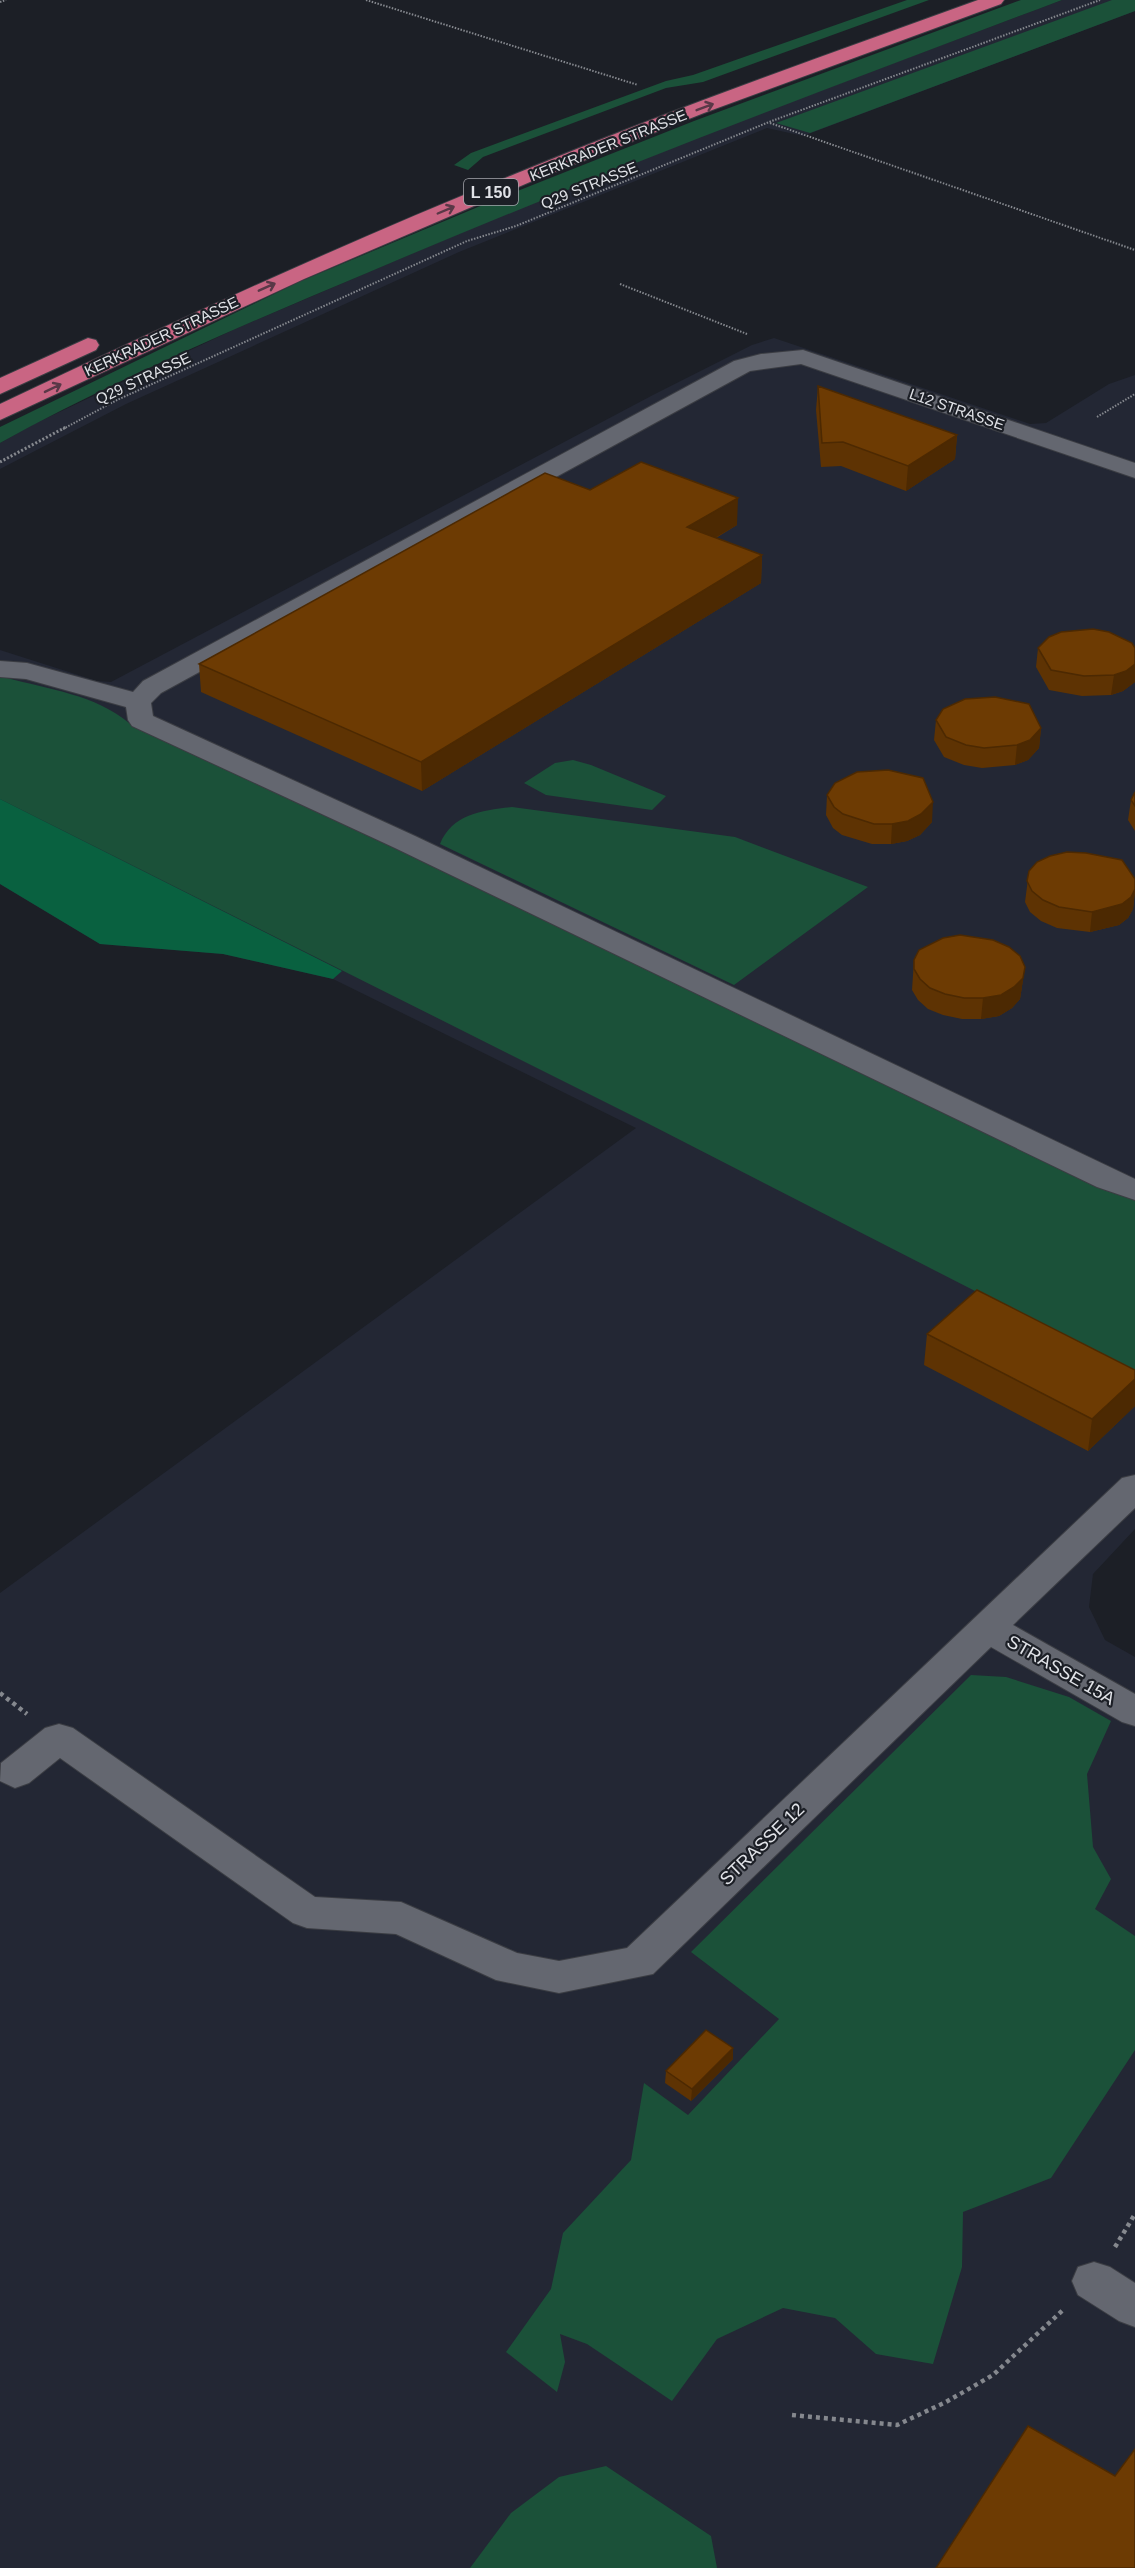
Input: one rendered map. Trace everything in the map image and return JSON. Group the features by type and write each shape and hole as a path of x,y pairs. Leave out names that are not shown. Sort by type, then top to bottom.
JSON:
{"highway":[{"name":"KERKRADER STRASSE","path":"396,210 570,140 953,0"},
{"name":"KERKRADER STRASSE","path":"0,413 185,324 341,254 586,152 819,63 995,0"},
{"name":"KERKRADER STRASSE","path":"0,387 106,337"}],"street":[{"name":"L12 STRASSE","path":"138,702 152,687 732,372 761,361 803,357 1135,471"},
{"path":"0,669 27,671 138,702 141,720 405,842 1108,1180 1135,1190"},
{"name":"STRASSE 12","path":"15,1773 59,1738 307,1912 401,1918 510,1968 559,1977 639,1962 1135,1487"},
{"name":"STRASSE 15A","path":"988,1628 1135,1712"},
{"path":"1094,2281 1135,2307"}],"path":[{"path":"0,2 6,0"},
{"path":"366,0 638,85"},
{"name":"Q29 STRASSE","path":"0,462 117,400 467,241 516,226 769,122 1100,0"},
{"path":"753,121 762,125"},
{"path":"769,122 1135,250"},
{"path":"620,284 803,357"},
{"path":"1097,417 1135,394"},
{"path":"792,2415 897,2425 946,2402 993,2375 1094,2281 1135,2214"}],"shaded area":[{"path":"1062,0 1135,0 1135,11 803,136 767,128 459,252 126,404 0,469 0,443 34,424 235,329 491,220 747,118"},
{"path":"774,338 1030,424 1046,423 1109,384 1135,375 1135,1529 1093,1574 1089,1607 1105,1640 1135,1657 1135,2568 0,2568 0,1593 636,1128 333,979 223,954 100,944 0,884 0,650 97,681 111,682 653,395 752,345"}],"green space":[{"path":"907,0 929,0 703,82 666,88 483,157 468,170 454,165 471,153 666,81 693,75"},
{"path":"1021,0 1062,0 539,201 181,353 90,396 0,443 0,427 299,282 485,204 694,121"},
{"path":"1112,0 1135,0 1135,11 810,133 776,123"},
{"path":"0,678 87,699 116,713 129,723 401,849 1135,1199 1135,1373 649,1124 0,799"},
{"path":"573,760 591,765 666,796 652,810 546,795 524,783 555,763"},
{"path":"0,799 342,971 333,979 223,954 100,944 0,884"},
{"path":"512,807 735,837 868,887 734,985 440,844 445,834 460,820 480,812"},
{"path":"971,1675 1006,1677 1069,1697 1111,1721 1087,1774 1093,1847 1111,1879 1095,1909 1135,1936 1135,2050 1051,2178 963,2212 962,2267 933,2364 876,2354 835,2318 783,2308 717,2339 672,2401 587,2344 560,2334 565,2362 557,2392 506,2352 551,2289 563,2233 631,2160 644,2083 688,2115 779,2019 691,1952"},
{"path":"606,2466 711,2536 717,2568 470,2568 511,2513 559,2477"}],"building":[{"path":"818,386 957,435 908,466 843,442 822,443"},
{"path":"641,462 738,498 687,527 762,555 421,762 199,664 545,473 590,490"},
{"path":"1093,629 1109,632 1132,643 1135,648 1135,664 1126,671 1114,675 1084,676 1051,670 1038,648 1049,637 1061,632"},
{"path":"995,697 1029,704 1041,728 1030,740 1017,745 984,748 966,745 946,737 936,720 943,709 965,699"},
{"path":"888,770 923,778 933,802 921,814 908,821 874,824 843,814 834,807 827,795 835,783 857,772"},
{"path":"1135,792 1135,806 1131,800"},
{"path":"1067,852 1122,860 1135,879 1135,889 1131,897 1122,904 1092,912 1059,907 1043,900 1032,891 1027,881 1029,871 1037,862"},
{"path":"960,935 993,940 1009,947 1020,956 1025,967 1023,978 1001,995 983,998 964,998 930,988 920,979 914,969 914,960 919,950 943,938"},
{"path":"977,1290 1135,1370 1135,1379 1092,1419 927,1334"},
{"path":"706,2030 733,2048 692,2089 666,2071"},
{"path":"1028,2426 1115,2476 1135,2449 1135,2568 936,2568"}]}
